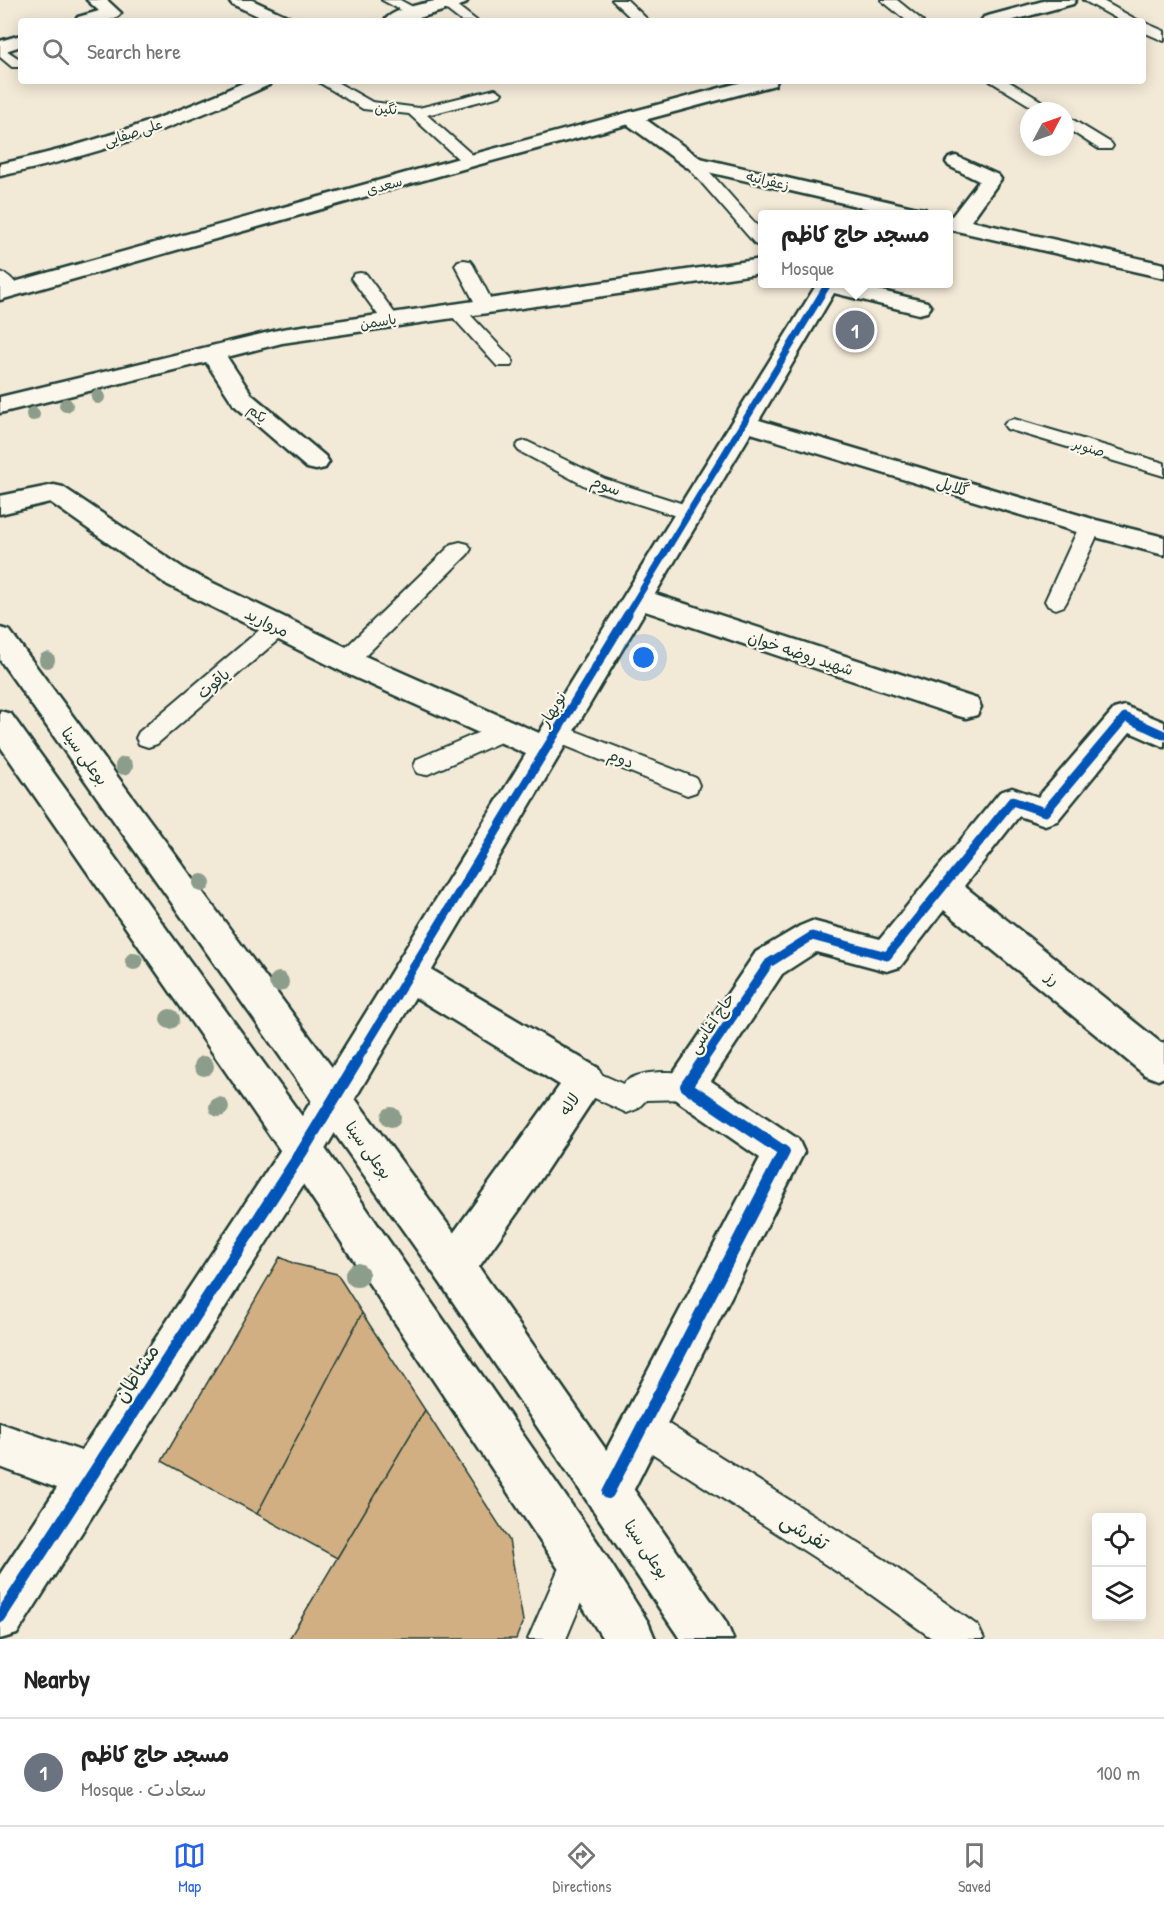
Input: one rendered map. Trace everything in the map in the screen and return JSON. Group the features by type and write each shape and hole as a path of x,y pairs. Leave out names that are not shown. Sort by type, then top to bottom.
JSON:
{"street":[{"path":"94,18 112,13 96,0"},
{"path":"237,0 276,18"},
{"path":"1001,18 1067,0"},
{"path":"400,18 452,2"},
{"path":"0,48 18,41"},
{"name":"علی صفایی","path":"0,170 44,162 200,111 256,84"},
{"name":"سعدی","path":"4,287 757,84"},
{"name":"زعفرانیه","path":"631,118 693,163 873,210"},
{"path":"956,162 991,179 953,223 1164,272"},
{"name":"یاسمن","path":"0,405 282,336 758,267"},
{"name":"نوبهار","path":"303,1150 826,288"},
{"path":"844,288 919,307"},
{"name":"یکم","path":"213,353 243,400 316,462"},
{"name":"گلایل","path":"743,423 1090,527 1164,546"},
{"name":"مروارید","path":"0,505 54,493 176,577 347,660 502,731 550,740"},
{"name":"شهید روضه خوان","path":"637,598 966,707"},
{"name":"بوعلی سینا","path":"0,638 454,1267 709,1639"},
{"name":"حاج آغاسی","path":"686,1086 770,963 812,936 887,956 1012,801 1045,812 1125,717 1164,735"},
{"path":"0,722 303,1150 581,1560 631,1639"},
{"name":"رز","path":"942,888 1158,1063 1164,1059"},
{"name":"لاله","path":"408,974 585,1080 518,1179 454,1267"},
{"path":"608,1493 784,1152 686,1086"},
{"name":"مشاطان","path":"0,1617 303,1150"},
{"path":"0,1445 90,1477"}],"lane":[{"path":"389,0 415,12"},
{"path":"619,0 639,18"},
{"path":"888,0 912,18"},
{"path":"1090,0 1126,18"},
{"path":"452,2 467,18"},
{"path":"1146,28 1164,37"},
{"path":"0,48 17,64"},
{"name":"نگین","path":"329,84 368,106 413,110 470,161"},
{"path":"1002,84 1034,102"},
{"path":"417,113 495,93"},
{"path":"1074,126 1105,146"},
{"path":"693,163 758,236"},
{"path":"464,265 485,305"},
{"path":"360,278 390,319"},
{"path":"455,309 504,362"},
{"name":"صنوبر","path":"1014,425 1164,470"},
{"name":"سوم","path":"526,447 598,484 689,513"},
{"path":"1056,601 1090,527"},
{"path":"347,660 460,549"},
{"name":"یاقوت","path":"148,738 278,627"},
{"path":"426,766 502,731"},
{"name":"دوم","path":"550,740 687,785"},
{"path":"585,1080 627,1100 639,1087 686,1086"},
{"name":"تفرشی","path":"642,1427 873,1573 965,1639"},
{"path":"547,1639 581,1560"}],"building":[{"path":"280,1257 295,1264 337,1274 362,1313 257,1514 162,1461"},
{"path":"362,1313 425,1410 337,1558 257,1514"},
{"path":"425,1410 509,1540 523,1621 516,1639 289,1639"}],"cycle path":[{"path":"0,1617 303,1150 826,288"},
{"path":"608,1493 784,1152 686,1086 769,963 812,936 887,956 1012,801 1045,812 1125,717 1164,735"}],"place":[{"name":"مسجد حاج کاظم","path":"855,330"}]}
